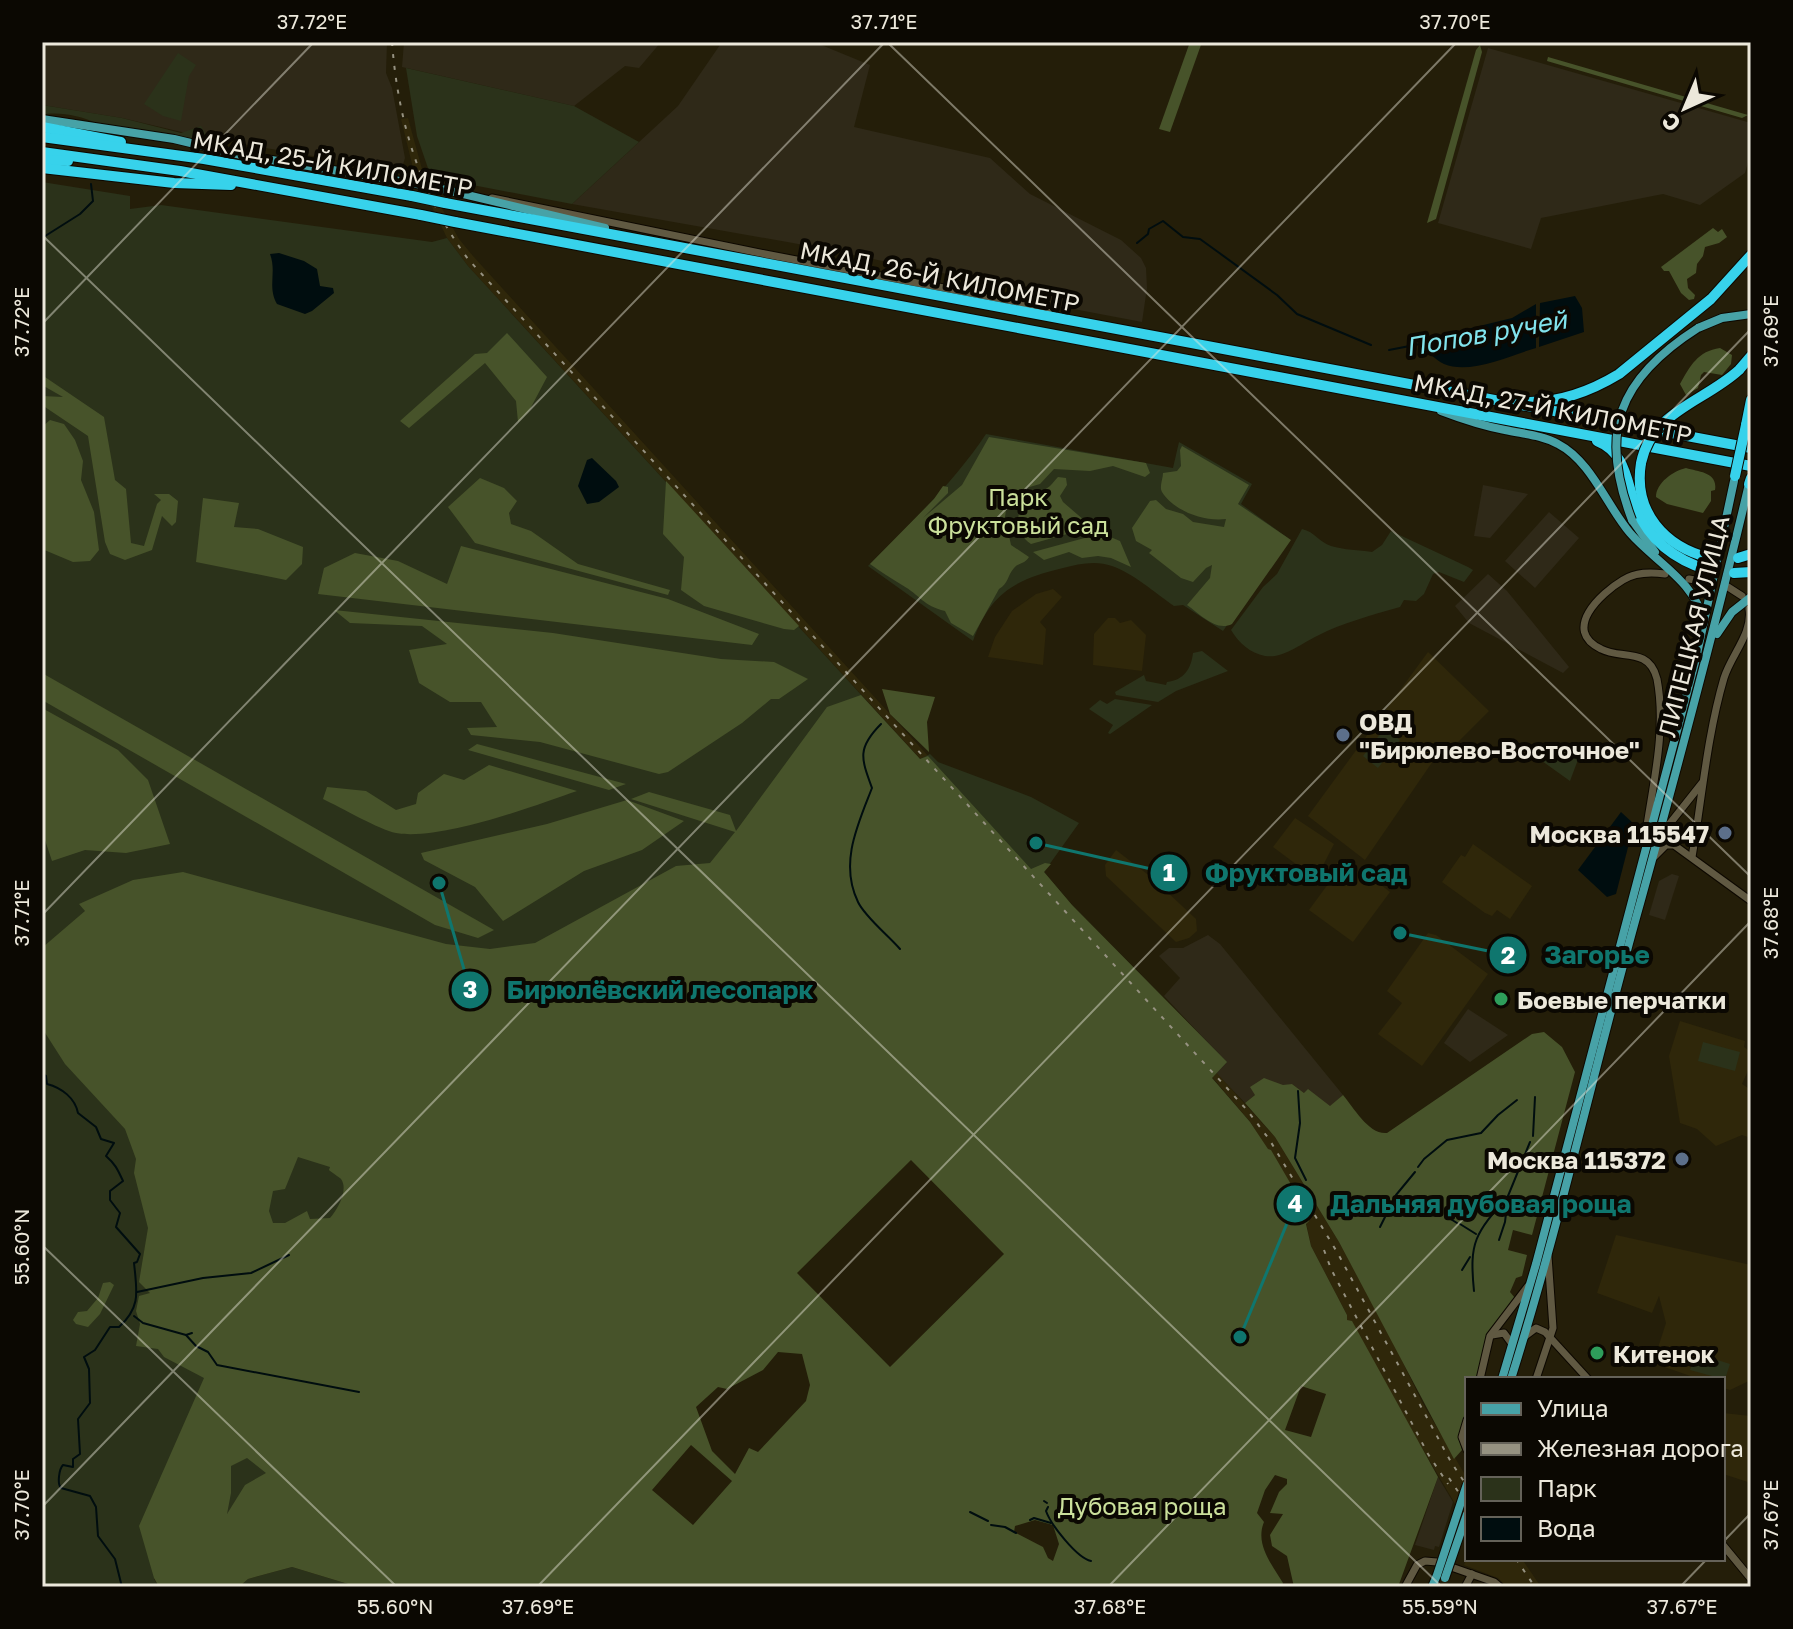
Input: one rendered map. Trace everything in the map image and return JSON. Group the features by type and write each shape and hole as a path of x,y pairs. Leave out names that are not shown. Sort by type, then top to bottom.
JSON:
{"highway":[{"path":"42,127 102,137 149,152"},
{"name":"МКАД, 25-Й КИЛОМЕТР","path":"42,137 204,159 615,235"},
{"path":"42,152 261,185"},
{"path":"42,160 102,160"},
{"path":"42,168 187,184 261,185"},
{"name":"МКАД, 25-Й КИЛОМЕТР","path":"261,185 612,252"},
{"name":"МКАД, 26-Й КИЛОМЕТР","path":"615,235 1257,356"},
{"name":"МКАД, 26-Й КИЛОМЕТР","path":"612,252 1254,371"},
{"path":"1497,401 1541,402 1565,398 1602,384 1631,366 1676,330 1711,299 1751,255"},
{"name":"МКАД, 27-Й КИЛОМЕТР","path":"1257,356 1751,448"},
{"path":"1710,558 1678,546 1654,524 1641,495 1641,463 1649,440 1664,420 1739,370 1751,356"},
{"name":"МКАД, 27-Й КИЛОМЕТР","path":"1254,371 1751,466"},
{"path":"1734,478 1751,400"},
{"path":"1564,431 1612,449 1623,464 1637,509 1648,529 1674,555 1708,570"},
{"path":"1738,558 1751,554"},
{"path":"1734,573 1751,572"}],"main road":[{"path":"42,119 190,142 241,155 438,188 666,245"},
{"path":"1703,633 1702,616 1685,579 1647,543 1632,520 1621,489 1615,458 1621,414 1630,393 1648,369 1698,328 1722,318 1751,314"},
{"path":"1417,403 1464,420 1543,437 1567,449 1641,545 1685,579"},
{"name":"ЛИПЕЦКАЯ УЛИЦА","path":"1512,1377 1548,1254 1642,859 1703,633 1734,478"},
{"name":"ЛИПЕЦКАЯ УЛИЦА","path":"1503,1377 1654,858 1710,649 1750,480"},
{"path":"1710,649 1724,621 1747,597"},
{"path":"1441,1580 1465,1491"},
{"path":"1432,1587 1441,1580 1465,1519"}],"street":[{"path":"462,193 1018,302 1080,323"},
{"path":"1642,859 1658,745 1657,680 1652,667 1644,660 1604,651 1593,644 1586,632 1585,618 1595,601 1625,578 1642,573 1665,574"},
{"path":"1685,579 1701,581"},
{"path":"1728,587 1747,597"},
{"path":"1692,857 1724,678 1749,627 1749,609"},
{"path":"1659,839 1671,820 1698,791 1706,770"},
{"path":"1654,858 1662,847 1671,844 1751,901"},
{"path":"1537,1377 1553,1328 1548,1254"},
{"path":"1480,1377 1490,1336 1531,1280"},
{"path":"1524,1337 1536,1328 1551,1337 1586,1377"},
{"path":"1490,1336 1504,1333 1511,1339 1512,1345"},
{"path":"1725,1547 1751,1579"},
{"path":"1405,1587 1414,1568 1425,1561 1472,1574 1500,1587"},
{"path":"1465,1587 1472,1574"}],"shaded area":[{"path":"42,42 387,42 386,73 392,88 405,158 401,171 207,138 122,118 42,105"},
{"path":"404,42 661,42 639,68 625,66 574,106 402,67"},
{"path":"722,42 814,42 870,65 854,127 990,158 1030,194 1121,240 1141,258 1146,268 1147,288 1142,322 1021,299 1022,289 793,243 572,204 678,106"},
{"path":"1488,48 1751,123 1751,152 1745,173 1700,205 1663,194 1541,218 1531,249 1438,223"},
{"path":"408,118 430,187 459,239 473,256 1275,1137 1339,1242 1423,1404 1465,1475 1465,1521 1347,1321 1347,1315 1311,1246 1303,1208 1250,1122 468,266 447,238 413,168 401,119"},
{"path":"1483,485 1528,494 1490,538 1474,536"},
{"path":"1549,512 1579,538 1535,588 1505,561"},
{"path":"1488,574 1507,591 1569,667 1563,673 1469,623 1455,606"},
{"path":"1053,589 1062,597 1040,622 1046,629 1043,665 988,657 995,637 1012,611 1036,594"},
{"path":"1108,618 1115,618 1120,623 1131,620 1146,635 1142,671 1093,665 1094,634"},
{"path":"1428,652 1489,711 1441,759 1433,761 1365,860 1308,816"},
{"path":"1295,818 1334,844 1316,879 1273,847"},
{"path":"1473,844 1532,886 1510,919 1497,910 1492,916 1485,913 1442,882"},
{"path":"1116,850 1151,877 1196,919 1197,931 1189,938 1176,942 1106,876 1105,865"},
{"path":"1340,859 1361,874 1363,871 1390,892 1353,942 1309,910 1331,880 1328,877"},
{"path":"1672,874 1679,876 1665,920 1649,915 1659,881"},
{"path":"1428,933 1436,935 1488,974 1422,1066 1378,1034 1402,1003 1387,991"},
{"path":"1208,935 1220,944 1343,1095 1330,1107 1292,1084 1255,1095 1245,1103 1216,1073 1226,1062 1164,996 1180,978 1159,956 1169,948 1183,948"},
{"path":"1468,1009 1508,1035 1470,1062 1444,1043"},
{"path":"1680,1021 1745,1041 1744,1047 1751,1052 1751,1064 1742,1084 1751,1090 1751,1138 1742,1135 1716,1146 1697,1129 1680,1123 1669,1056"},
{"path":"1616,1235 1751,1265 1751,1380 1730,1390 1725,1389 1725,1377 1693,1377 1653,1363 1666,1323 1659,1296 1652,1313 1597,1293"},
{"path":"1725,1413 1751,1416 1751,1483 1725,1475"},
{"path":"1438,1477 1453,1502 1439,1547 1435,1546 1434,1550 1415,1545"},
{"path":"1466,1561 1523,1561 1541,1587 1507,1587 1498,1578 1464,1565"}],"green space":[{"path":"1190,42 1202,42 1170,132 1159,129"},
{"path":"1480,45 1482,52 1436,219 1427,223 1476,50"},
{"path":"178,53 196,65 189,76 181,121 163,116 144,104"},
{"path":"1548,57 1748,115 1742,118 1547,61"},
{"path":"406,68 574,106 639,142 572,204 431,177 417,136"},
{"path":"42,105 122,118 181,133 201,126 206,134 198,140 96,123 69,115 42,115"},
{"path":"42,182 130,196 130,209 161,205 432,242 447,238 468,266 920,759 930,754 938,762 1031,797 1079,823 1044,872 1072,905 1227,1062 1212,1078 1250,1122 1303,1208 939,804 337,1421 154,1579 159,1587 42,1587"},
{"path":"1713,228 1718,232 1722,229 1727,237 1705,247 1696,273 1687,279 1688,288 1695,295 1694,299 1689,300 1681,293 1669,271 1661,267"},
{"path":"507,333 547,377 529,411 518,422 516,401 485,363 409,428 400,421 475,354 487,353"},
{"path":"1720,348 1732,355 1731,364 1722,375 1704,372 1698,388 1686,395 1680,384 1691,365 1706,352"},
{"path":"42,375 104,417 115,480 126,489 131,543 144,546 161,500 154,494 169,494 178,501 176,522 172,526 162,516 152,550 125,560 110,554 105,542 88,436 42,405 42,396 63,397 42,385"},
{"path":"50,420 64,424 75,440 83,461 81,480 94,512 99,550 90,561 73,562 42,549 42,427"},
{"name":"Парк Фруктовый сад","path":"986,434 1173,468 1179,442 1252,484 1241,504 1288,538 1223,631 1183,605 1174,606 1128,573 1106,564 1093,563 1046,572 1018,583 988,611 973,641 868,566 946,486"},
{"path":"989,437 1146,463 1150,473 1145,477 1113,466 1090,471 1054,469 1040,484 1013,492 1008,497 1005,517 1011,545 1029,557 1016,566 999,589 973,636 951,623 945,611 926,603 870,564 943,486 948,487 948,493 923,518 962,485"},
{"path":"1182,446 1249,485 1238,504 1291,540 1232,624 1226,626 1208,621 1187,605 1210,578 1212,565 1193,582 1181,578 1149,553 1152,550 1136,541 1132,528 1150,501 1156,500 1166,509 1183,514 1193,522 1224,527 1226,519 1208,519 1190,514 1174,505 1162,492 1163,473 1177,471 1181,466"},
{"path":"1686,468 1711,476 1714,480 1715,490 1711,491 1711,501 1703,513 1667,504 1656,497 1666,478"},
{"path":"1058,477 1066,478 1067,485 1060,496 1063,502 1092,527 1031,544 1019,529 1020,511 1027,500"},
{"path":"480,478 504,488 517,501 509,513 511,524 531,531 578,564 670,590 668,595 475,543 448,507"},
{"path":"666,481 799,626 794,630 784,629 704,606 681,590 684,557 663,534"},
{"path":"203,498 239,503 234,527 258,529 303,547 302,564 286,580 196,562"},
{"path":"1302,529 1331,546 1372,552 1382,545 1391,531 1473,570 1464,582 1439,572 1433,574 1424,594 1416,601 1404,600 1400,607 1337,627 1285,653 1260,655 1245,647 1231,630 1263,587 1277,574"},
{"path":"1092,536 1108,536 1120,541 1131,567 1111,558 1082,558 1069,552 1044,560 1033,552"},
{"path":"461,546 668,599 759,634 752,645 318,594 324,568 355,553 398,561 447,584"},
{"path":"334,610 553,633 721,659 774,662 808,679 779,699 771,699 742,723 668,772 659,774 540,742 471,735 467,728 497,727 481,702 450,702 419,683 409,650 447,644 422,626 350,623"},
{"path":"1202,651 1228,671 1176,691 1158,702 1116,695 1115,692 1144,675 1146,681 1166,685 1178,679 1186,673 1193,653"},
{"path":"42,673 494,930 478,938 435,925 42,700"},
{"path":"882,689 935,697 927,722 929,752 890,714"},
{"name":"Дубовая роща","path":"861,695 920,759 928,756 1031,869 1045,863 1051,864 1044,872 1072,905 1227,1062 1212,1078 1271,1150 1303,1205 1309,1221 1306,1224 1311,1246 1347,1320 1352,1321 1438,1477 1398,1587 1294,1587 1287,1556 1272,1546 1270,1535 1283,1514 1270,1513 1279,1492 1287,1484 1287,1479 1275,1475 1265,1490 1257,1513 1264,1522 1263,1546 1283,1583 1281,1587 358,1587 292,1567 248,1579 239,1587 159,1587 139,1526 204,1378 164,1357 158,1349 136,1346 140,1324 136,1311 139,1296 150,1293 139,1282 148,1228 134,1173 136,1159 125,1129 65,1064 42,1028 43,947 85,911 79,904 133,880 183,872 446,944 490,949 535,943 676,866 710,863 735,832 631,799 649,792 730,815 736,831 827,707","holes":["298,1157 330,1167 329,1170 341,1179 344,1189 339,1205 330,1218 310,1219 307,1211 285,1223 273,1223 269,1211 273,1191 285,1189","911,1160 1004,1254 890,1367 797,1273","778,1352 802,1354 810,1385 806,1401 758,1452 749,1448 735,1474 712,1451 696,1407 718,1387 727,1389 763,1370","1301,1386 1326,1394 1311,1437 1285,1430","691,1445 732,1481 693,1525 652,1490","247,1458 266,1473 245,1485 227,1514 231,1466","1035,1520 1053,1525 1059,1544 1053,1561 1043,1547 1014,1532 1015,1526"]},
{"path":"1115,699 1152,705 1110,734 1113,725 1089,709 1100,700 1107,704"},
{"path":"42,708 118,750 148,780 170,844 126,853 85,850 52,861 42,831"},
{"path":"1385,728 1400,740 1378,768 1363,756"},
{"path":"1547,742 1562,743 1579,757 1570,781 1535,756"},
{"path":"477,744 626,784 609,790 468,750"},
{"path":"489,765 577,791 487,821 415,834 389,831 323,799 327,787 366,791 396,810 416,804 418,793 444,774 464,780"},
{"path":"627,800 684,821 642,850 584,871 503,921 475,887 424,860 421,853 547,824"},
{"path":"1544,1032 1562,1047 1575,1072 1532,1235 1513,1230 1508,1250 1527,1255 1522,1276 1516,1278 1510,1292 1515,1298 1486,1336 1479,1377 1465,1377 1465,1420 1459,1439 1462,1450 1454,1459 1339,1242 1275,1137 1245,1103 1255,1095 1250,1087 1264,1078 1283,1085 1292,1084 1304,1093 1308,1089 1330,1106 1343,1095 1368,1125 1387,1133 1532,1034"},
{"path":"1703,1042 1740,1052 1735,1071 1698,1061"},
{"path":"103,1283 114,1285 100,1314 88,1327 76,1324 73,1320 78,1312 87,1311 98,1298"},
{"path":"1696,1353 1730,1364 1725,1379 1690,1370"},
{"path":"292,1567 358,1587 239,1587 248,1579"}],"water":[{"path":"279,253 317,269 320,286 333,288 334,293 305,314 277,304 270,254"},
{"path":"1575,296 1582,308 1584,332 1539,347 1540,303"},
{"path":"1536,304 1536,348 1478,366 1454,367 1437,360 1419,345 1455,332 1512,318"},
{"path":"592,458 619,487 599,502 587,504 578,486 587,460"},
{"path":"1621,812 1634,824 1616,894 1607,897 1578,870"}],"waterway":[{"path":"42,238 80,214 93,201 91,184"},
{"name":"Попов ручей","path":"1137,243 1148,234 1149,229 1163,221 1183,237 1200,239 1277,295 1297,314 1371,345"},
{"name":"Попов ручей","path":"1389,350 1420,344"},
{"name":"Попов ручей","path":"881,724 868,740 863,754 872,788 853,844 850,873 861,908 900,949"},
{"path":"42,1074 46,1076 47,1084 71,1098 78,1113 96,1127 101,1139 114,1143 106,1156 123,1181 110,1191 110,1200 120,1213 116,1227 140,1254 134,1263 136,1298 131,1313 119,1327 110,1327 95,1350 84,1357 89,1369 90,1403 78,1419 80,1454 73,1459 73,1467 63,1465 59,1476 61,1488 90,1496 96,1507 98,1536 115,1559 122,1587"},
{"path":"1298,1091 1300,1123 1295,1158 1306,1180"},
{"path":"1533,1136 1535,1097"},
{"path":"1418,1167 1447,1140 1481,1133 1517,1100"},
{"path":"1499,1240 1508,1196 1530,1142"},
{"path":"1380,1227 1396,1195 1415,1172"},
{"path":"1474,1291 1473,1260 1477,1239 1508,1196"},
{"path":"1449,1218 1457,1223"},
{"path":"1460,1224 1476,1234"},
{"path":"137,1292 203,1278 251,1273 289,1255"},
{"path":"1462,1270 1470,1257"},
{"path":"134,1316 143,1323 186,1335 192,1333"},
{"path":"186,1335 196,1346"},
{"path":"198,1347 208,1352 217,1365 359,1392"},
{"path":"1048,1507 1046,1511 1059,1532 1072,1548 1091,1561"},
{"path":"970,1512 988,1521"},
{"path":"1030,1520 1034,1518 1051,1523"},
{"path":"991,1525 1016,1533"}],"railway":[{"path":"392,42 400,101 414,156 437,209 468,259 1247,1110 1269,1139 1337,1252 1465,1483"},
{"path":"1324,1250 1428,1454 1448,1484"},
{"path":"1449,1478 1465,1502"},
{"path":"1517,1561 1535,1587"}],"place":[{"name":"ОВД \"Бирюлево-Восточное\"","path":"1343,735"},
{"name":"Москва 115547","path":"1725,833"},
{"name":"Фруктовый сад","path":"1036,843"},
{"name":"Бирюлёвский лесопарк","path":"439,883"},
{"name":"Загорье","path":"1400,933"},
{"name":"Боевые перчатки","path":"1501,999"},
{"name":"Москва 115372","path":"1682,1159"},
{"name":"Дальняя дубовая роща","path":"1240,1337"},
{"name":"Китенок","path":"1597,1353"}]}
